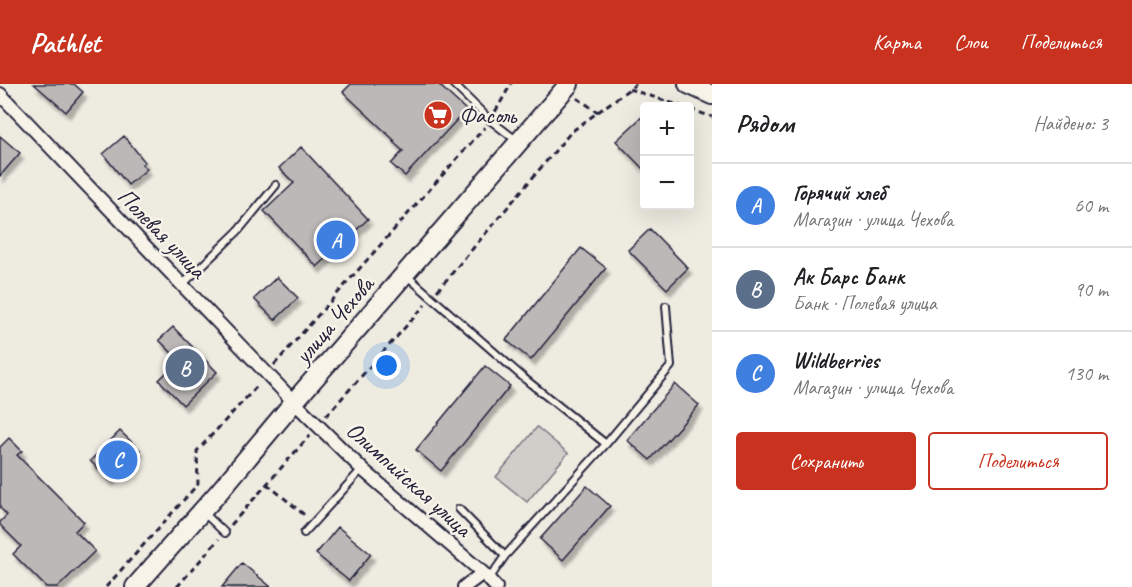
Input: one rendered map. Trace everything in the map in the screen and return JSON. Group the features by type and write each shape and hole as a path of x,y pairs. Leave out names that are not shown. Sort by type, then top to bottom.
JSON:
{"street":[{"name":"улица Чехова","path":"135,587 569,84"},
{"path":"688,84 712,95"},
{"name":"Полевая улица","path":"0,94 294,402"},
{"name":"Олимпийская улица","path":"294,402 363,469 490,580"},
{"path":"464,587 490,580"}],"lane":[{"path":"453,84 490,120 519,142"},
{"path":"182,285 238,231 276,186"},
{"path":"405,274 525,379 606,444"},
{"path":"490,580 505,556 606,444 671,366 666,306"},
{"path":"304,532 363,469"},
{"path":"459,509 505,556"},
{"path":"202,511 225,533"}],"path":[{"path":"106,587 198,484 197,451 490,120 511,84"},
{"path":"177,587 432,297 571,132 636,84"},
{"path":"629,89 669,102"},
{"path":"694,110 712,117"},
{"path":"267,484 313,522"}],"shaded area":[{"path":"537,427 568,453 527,502 496,477"}],"building":[{"path":"34,84 74,84 83,92 66,112"},
{"path":"351,84 438,84 466,110 405,176 391,164 403,151 343,92"},
{"path":"640,119 640,166 616,141"},
{"path":"0,136 20,153 0,176"},
{"path":"124,136 145,162 142,164 147,169 128,185 103,154"},
{"path":"301,147 368,219 317,267 264,211 294,183 279,168"},
{"path":"650,229 688,268 667,289 628,250"},
{"path":"581,248 606,268 531,360 506,340"},
{"path":"277,277 298,298 275,320 254,299"},
{"path":"173,327 217,372 183,405 159,380 179,360 159,340"},
{"path":"485,366 510,386 441,471 416,450"},
{"path":"675,384 699,405 650,460 627,440"},
{"path":"120,431 140,450 110,480 90,461"},
{"path":"9,438 22,451 17,455 84,522 75,531 95,551 58,587 46,587 13,554 21,546 0,525 7,515 0,508 0,447"},
{"path":"587,486 610,506 563,560 540,539"},
{"path":"338,527 371,554 349,581 316,554"},
{"path":"242,563 271,587 222,587"}],"place":[{"name":"Фасоль","path":"438,115"},
{"name":"Горячий хлеб","path":"336,240"},
{"name":"Ак Барс Банк","path":"185,368"},
{"name":"Wildberries","path":"118,460"}]}
